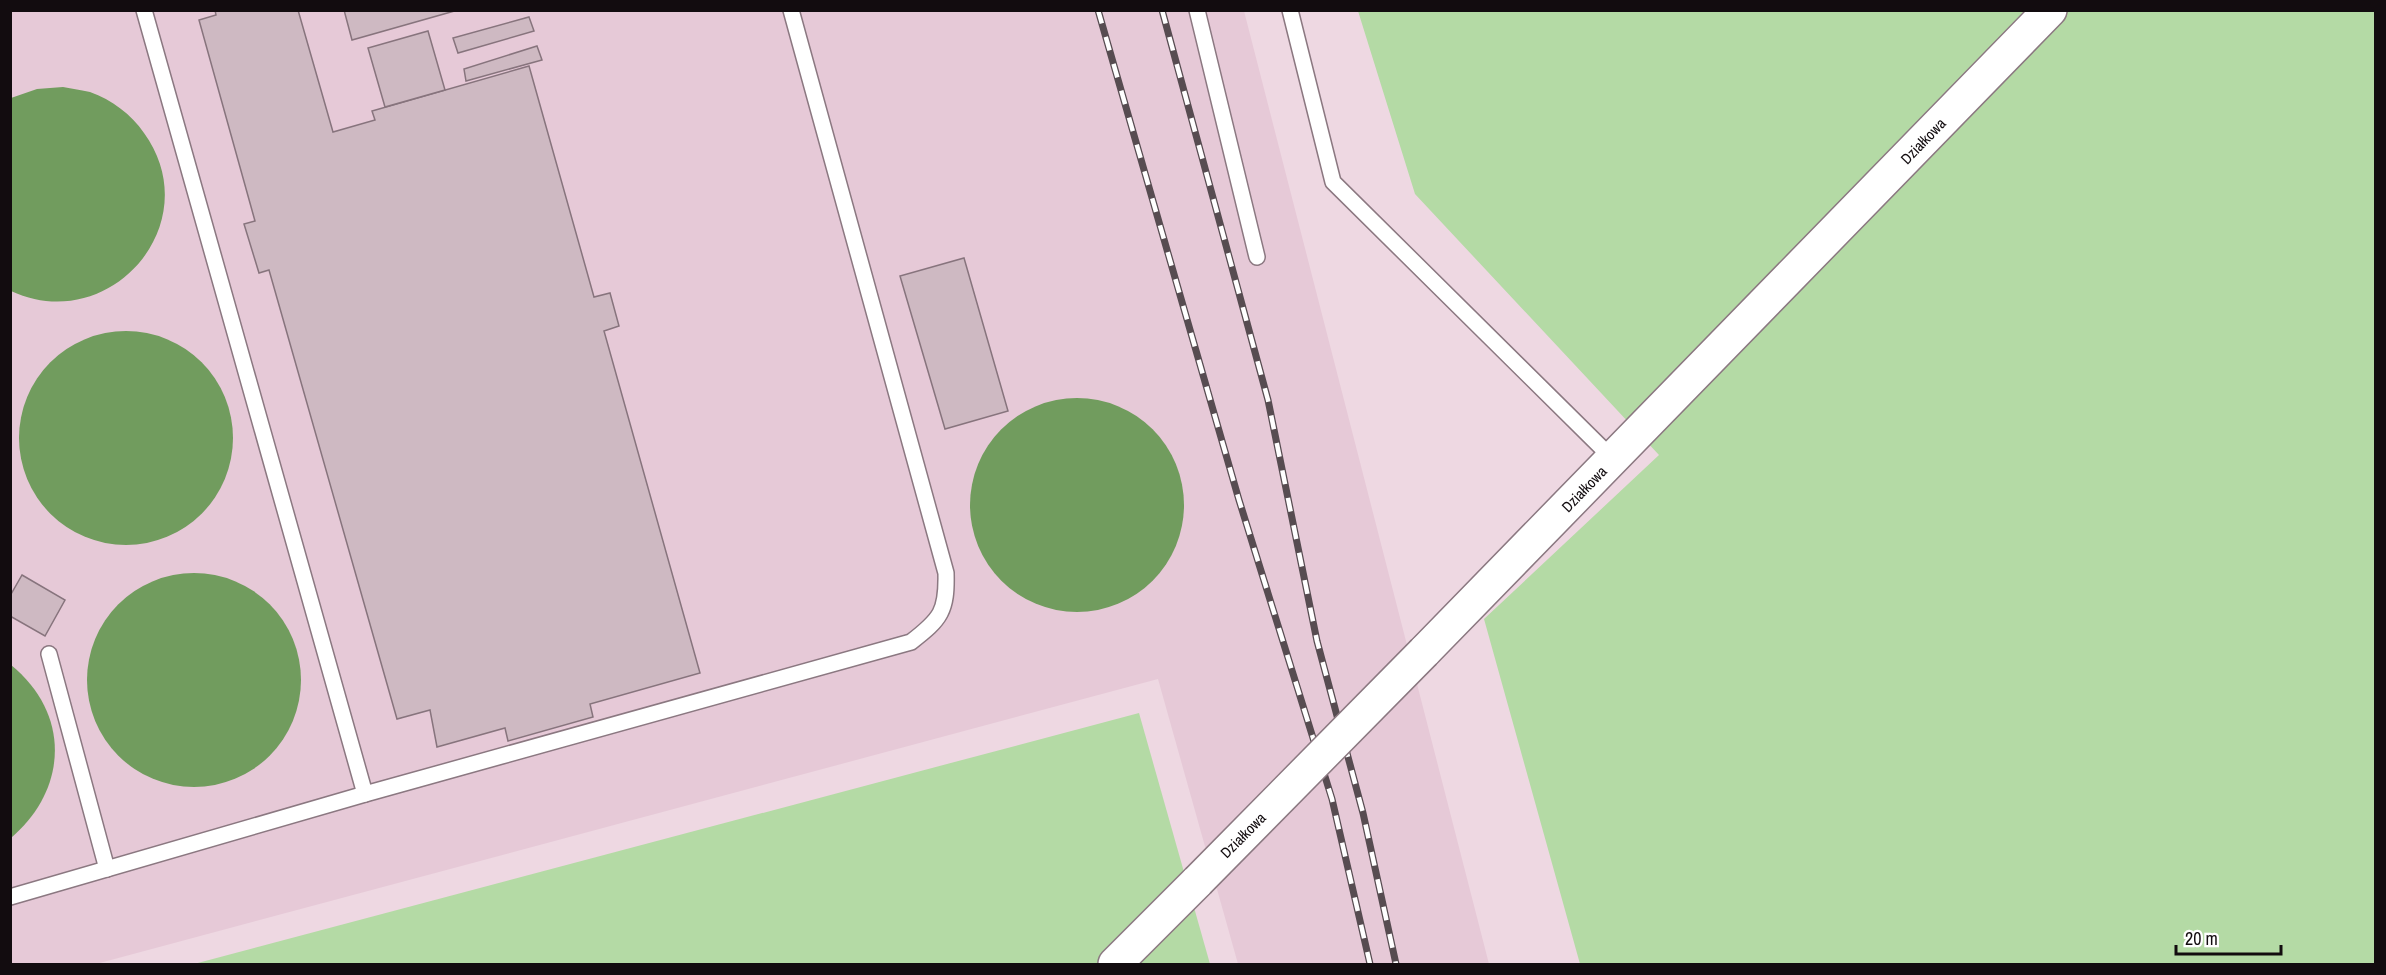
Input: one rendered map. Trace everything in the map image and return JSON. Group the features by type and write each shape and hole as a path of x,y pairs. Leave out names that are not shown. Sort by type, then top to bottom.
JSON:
{"street":[{"name":"Działkowa","path":"1115,964 1424,652 2050,10"}],"lane":[{"path":"144,10 365,794"},
{"path":"10,897 365,794 911,642 934,625 947,600 946,573 791,10"},
{"path":"1197,10 1257,257"},
{"path":"1290,10 1333,182 1613,459"},
{"path":"49,654 107,869"}],"shaded area":[{"path":"10,11 1244,11 1489,964 1238,964 1158,679 96,964 11,964"},
{"path":"1358,11 2375,11 2375,964 1580,964 1484,619 1659,455 1415,194"},
{"path":"63,87 90,92 106,99 120,108 139,126 161,168 165,202 157,235 139,263 114,285 83,298 48,301 11,291 11,98 37,89"},
{"path":"116,331 136,331 167,339 202,362 225,397 231,417 233,438 231,459 225,479 202,514 167,537 136,545 116,545 85,537 58,521 43,506 27,479 19,448 19,428 27,397 43,370 58,355 85,339"},
{"path":"1067,398 1087,398 1118,406 1137,416 1153,429 1166,445 1176,464 1182,484 1184,505 1182,526 1176,546 1166,565 1153,581 1137,594 1118,604 1087,612 1067,612 1036,604 1017,594 994,573 978,546 970,515 970,495 978,464 988,445 1009,422 1036,406"},
{"path":"184,573 204,573 235,581 270,604 293,639 299,659 301,680 299,701 293,721 270,756 235,779 204,787 184,787 153,779 126,763 111,748 95,721 87,690 87,670 95,639 111,612 126,597 153,581"},
{"path":"11,665 31,684 44,706 52,728 55,751 52,775 43,797 30,819 11,838"},
{"path":"1139,713 1210,964 194,964"}],"building":[{"path":"215,10 298,10 333,132 375,120 372,111 529,66 594,297 610,293 619,326 604,331 700,673 590,704 593,717 508,741 505,728 437,747 430,710 397,719 269,270 259,273 244,224 255,221 199,20 216,15"},
{"path":"344,10 458,10 352,40"},
{"path":"529,17 534,31 458,53 453,38"},
{"path":"428,31 445,90 385,107 368,48"},
{"path":"537,46 542,60 466,81 464,69"},
{"path":"964,258 1008,411 945,429 900,276"},
{"path":"22,575 65,600 45,636 10,616 10,596"}],"railway":[{"path":"1098,10 1239,500 1332,799 1370,964"},
{"path":"1162,10 1268,400 1317,641 1363,813 1396,964"}]}
